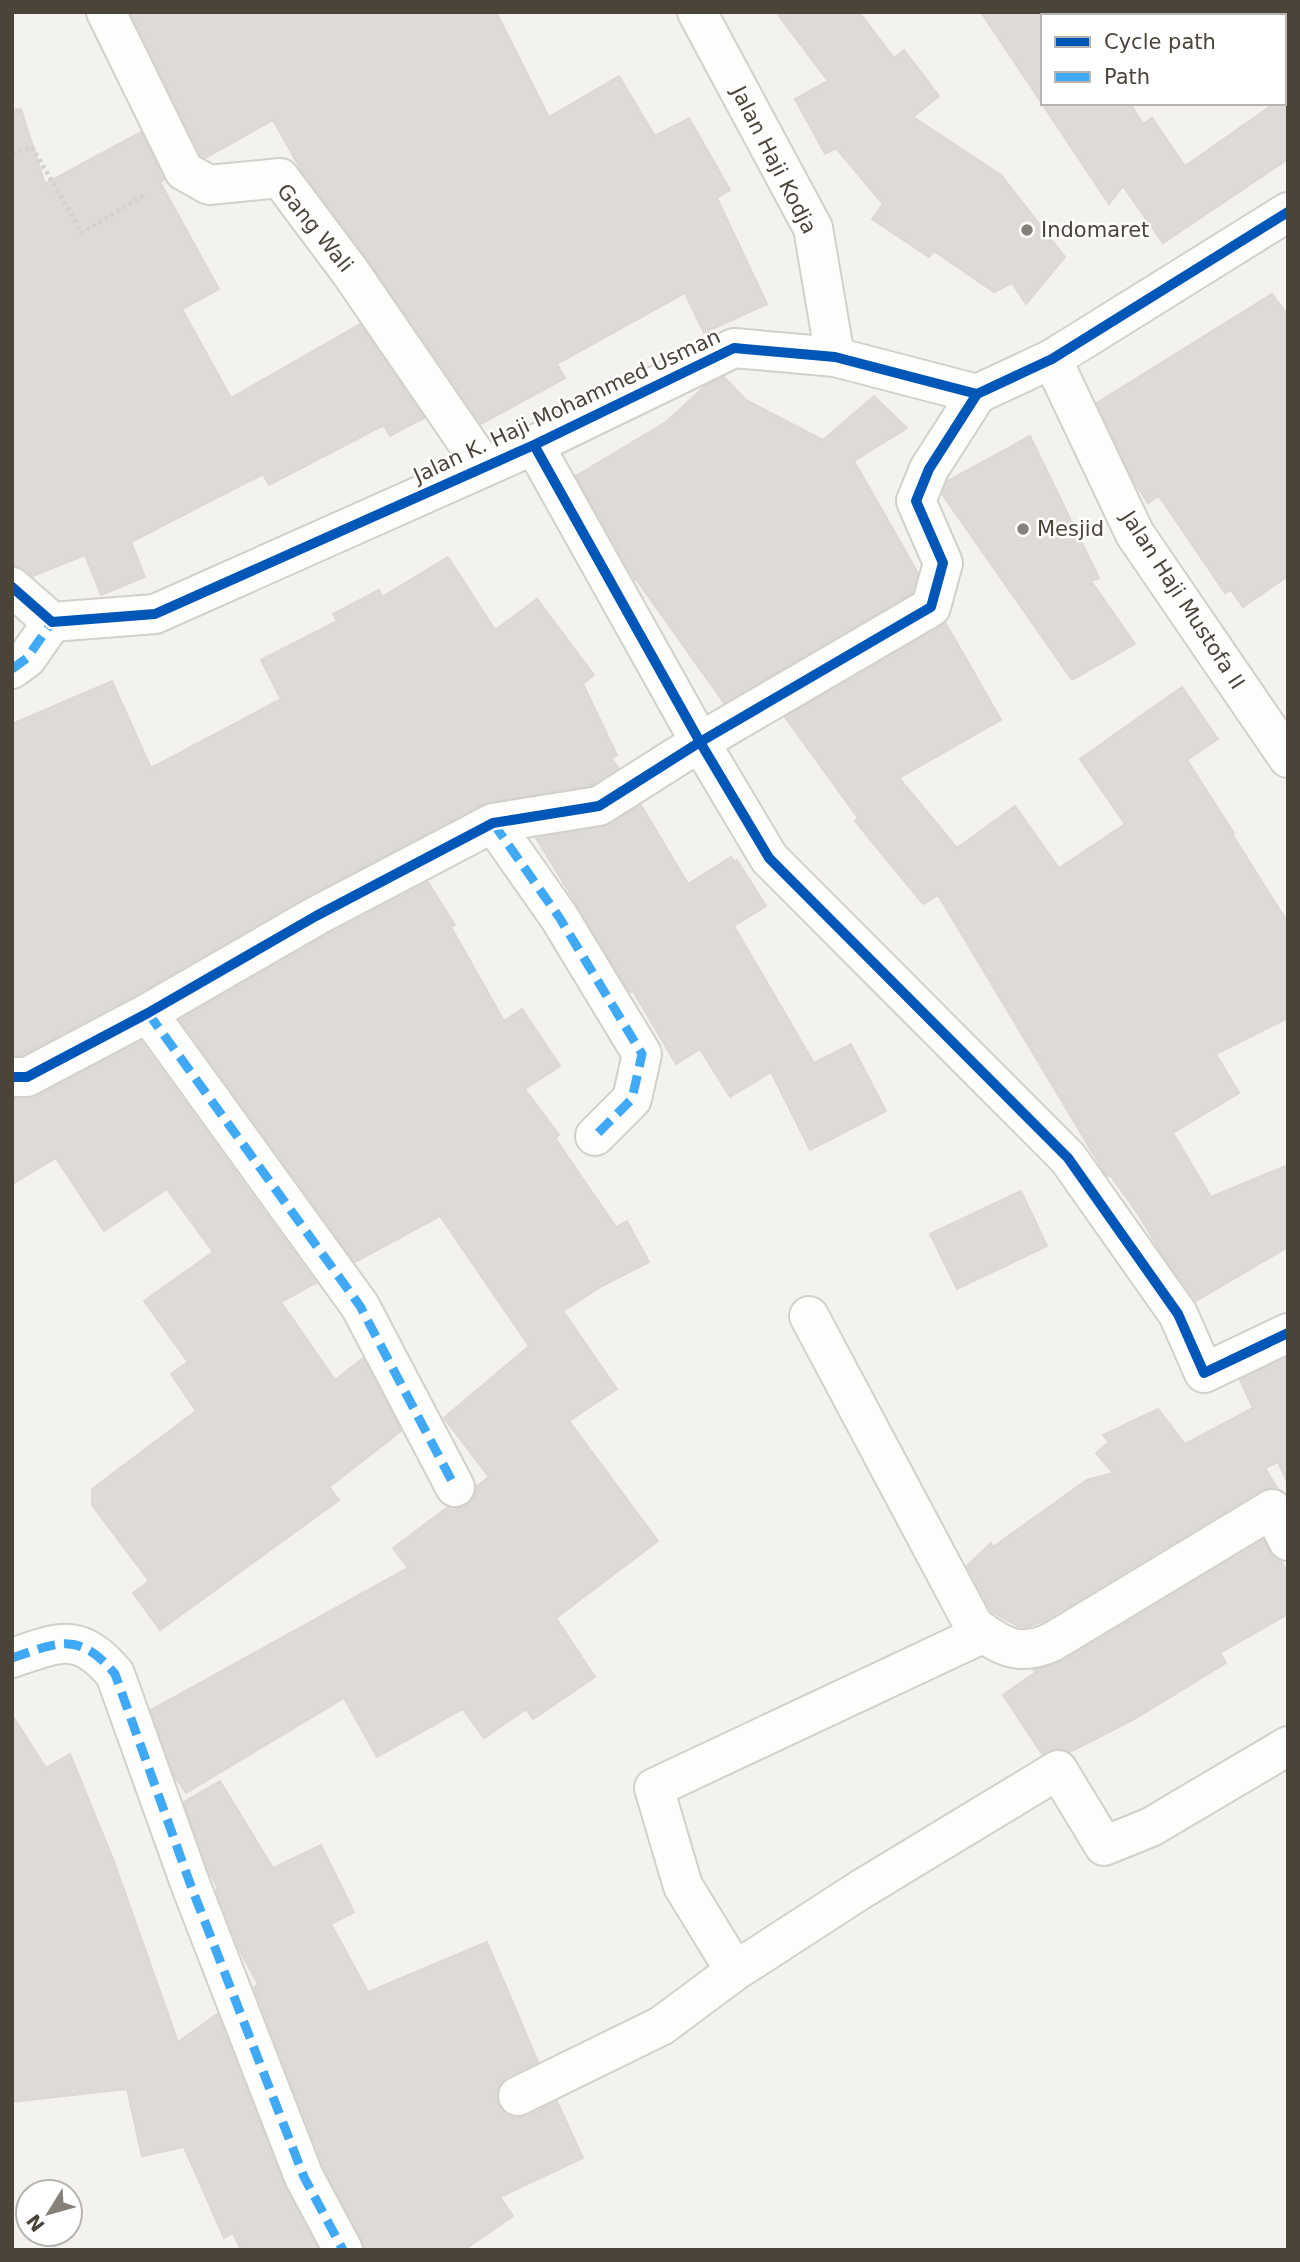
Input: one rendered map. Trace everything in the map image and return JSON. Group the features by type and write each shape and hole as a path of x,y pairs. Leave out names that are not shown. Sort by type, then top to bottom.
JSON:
{"street":[{"path":"106,12 184,171"},
{"name":"Jalan Haji Kodja","path":"697,12 813,228 835,357"},
{"name":"Gang Wali","path":"184,171 209,185 280,178 351,273 484,467"},
{"path":"12,1077 27,1077 148,1013 316,916 493,823 599,806 700,742 931,607 943,563 916,501 929,469 977,394 1052,359 1288,212"},
{"name":"Jalan K. Haji Mohammed Usman","path":"52,621 155,614 534,445 734,348 835,357 977,394"},
{"name":"Jalan Haji Mustofa II","path":"1052,359 1135,534 1288,758"},
{"path":"534,445 700,742 769,858 1068,1158 1178,1314 1204,1373 1288,1333"},
{"path":"12,587 52,621 27,658 12,669"},
{"path":"493,823 559,917 642,1054 632,1099 594,1136"},
{"path":"148,1013 360,1306 455,1487"},
{"path":"809,1316 974,1626 1001,1645 1034,1650 1052,1642 1272,1509 1288,1541"},
{"path":"735,1972 683,1886 654,1788 984,1633"},
{"path":"12,1658 56,1643 71,1643 91,1651 115,1674 191,1886 304,2177 343,2250"},
{"path":"518,2096 660,2026 735,1972 860,1890 1058,1770 1104,1846 1151,1827 1288,1746"}],"path":[{"path":"12,153 32,147 82,233 184,171"}],"building":[{"path":"130,12 496,12 549,117 619,76 655,136 689,118 730,190 717,198 767,304 704,333 685,293 557,364 565,378 481,424 369,261 301,170 273,120 205,158 201,155"},
{"path":"776,12 859,12 894,58 904,50 939,96 913,117 1001,175 1065,257 1026,304 1012,283 994,292 934,251 929,257 872,219 883,204 836,148 825,154 795,99 828,81"},
{"path":"981,12 1043,12 1041,102"},
{"path":"1288,94 1288,159 1163,243 1123,186 1109,204 1043,105 1131,105 1143,124 1152,118 1185,166 1272,105 1286,105"},
{"path":"21,109 45,184 141,132 164,180 160,182 219,289 182,309 231,398 360,324 424,418 390,436 384,425 269,485 263,474 131,542 145,577 101,595 85,555 33,576 26,570 12,566 12,110"},
{"path":"1272,294 1288,315 1288,576 1243,607 1231,590 1225,593 1159,496 1148,503 1132,478 1097,403"},
{"path":"724,377 746,400 823,440 874,396 907,428 854,461 918,573 912,593 724,703 635,580 576,476 666,422 705,386"},
{"name":"Mesjid","path":"1030,436 1099,578 1091,581 1135,644 1072,680 942,494 948,481"},
{"path":"448,557 495,630 537,599 594,675 583,684 617,755 612,758 618,768 591,785 483,804 305,897 137,994 22,1055 12,1055 12,724 112,681 151,768 281,699 261,660 337,621 333,614 379,590 382,597"},
{"path":"945,622 1001,720 899,778 957,848 1015,806 1059,868 1125,824 1080,759 1182,687 1218,739 1187,760 1288,923 1288,1018 1216,1054 1239,1093 1173,1133 1211,1197 1288,1165 1288,1247 1196,1301 1111,1176 1107,1176 1103,1170 938,895 923,904 855,821 858,818 785,717"},
{"path":"641,805 688,884 731,857 735,862 737,860 766,906 734,926 814,1063 851,1044 886,1111 810,1150 771,1072 730,1097 700,1049 676,1064 536,838 603,827"},
{"path":"428,882 455,925 451,927 504,1021 522,1009 560,1066 525,1089 559,1135 555,1138 616,1227 627,1221 649,1262 602,1286 563,1311 617,1389 569,1421 658,1541 556,1618 595,1677 533,1719 526,1709 484,1738 463,1709 377,1757 344,1698 186,1793 174,1775 151,1710 408,1568 393,1548 448,1507 455,1509 466,1506 474,1498 477,1486 489,1477 444,1418 529,1346 440,1216 355,1262 180,1020 327,935"},
{"path":"141,1041 316,1283 281,1302 335,1380 363,1358 401,1431 329,1487 339,1500 160,1630 133,1593 149,1581 92,1505 92,1489 196,1411 171,1374 188,1362 144,1301 213,1252 167,1189 104,1231 56,1158 12,1184 12,1099 37,1096"},
{"path":"1021,1191 1047,1246 957,1289 930,1234"},
{"path":"1288,1357 1288,1484 1278,1462 1265,1468 1277,1488 1261,1490 1042,1622 1027,1627 1017,1626 991,1611 967,1566 991,1543 993,1547 1087,1480 1113,1473 1096,1453 1109,1442 1103,1435 1158,1409 1185,1444 1253,1408 1240,1380"},
{"path":"1263,1540 1288,1573 1288,1614 1220,1653 1226,1663 1133,1720 1070,1752 1057,1748 1042,1754 1003,1695 1036,1672 1034,1670 1063,1661"},
{"path":"12,1715 46,1768 70,1754 113,1859 178,2042 217,2014 284,2185 318,2250 241,2250 233,2233 224,2238 184,2147 142,2156 127,2089 12,2102"},
{"path":"220,1781 273,1868 321,1845 354,1912 331,1924 368,1992 487,1942 538,2062 508,2076 500,2083 496,2094 498,2105 505,2114 517,2118 528,2116 557,2101 583,2158 500,2197 513,2216 464,2250 365,2250 324,2168 254,1987 258,1984 240,1951 184,1802"}],"marked path":[{"path":"12,669 27,658 52,622"},
{"path":"493,823 559,917 642,1054 632,1099 595,1136"},
{"path":"148,1013 360,1306 455,1487"},
{"path":"12,1658 43,1648 68,1644 90,1651 115,1674 191,1886 304,2177 343,2250"}],"cycle path":[{"path":"12,587 52,622 155,614 534,445 734,348 835,357 977,394 1052,359 1288,212"},
{"path":"12,1077 27,1077 148,1013 316,916 493,823 599,806 700,742 931,607 943,563 916,501 929,469 977,394"},
{"path":"534,445 700,742 769,858 1068,1158 1178,1314 1204,1373 1288,1333"}],"place":[{"name":"Indomaret","path":"1027,230"},
{"name":"Mesjid","path":"1023,529"}]}
